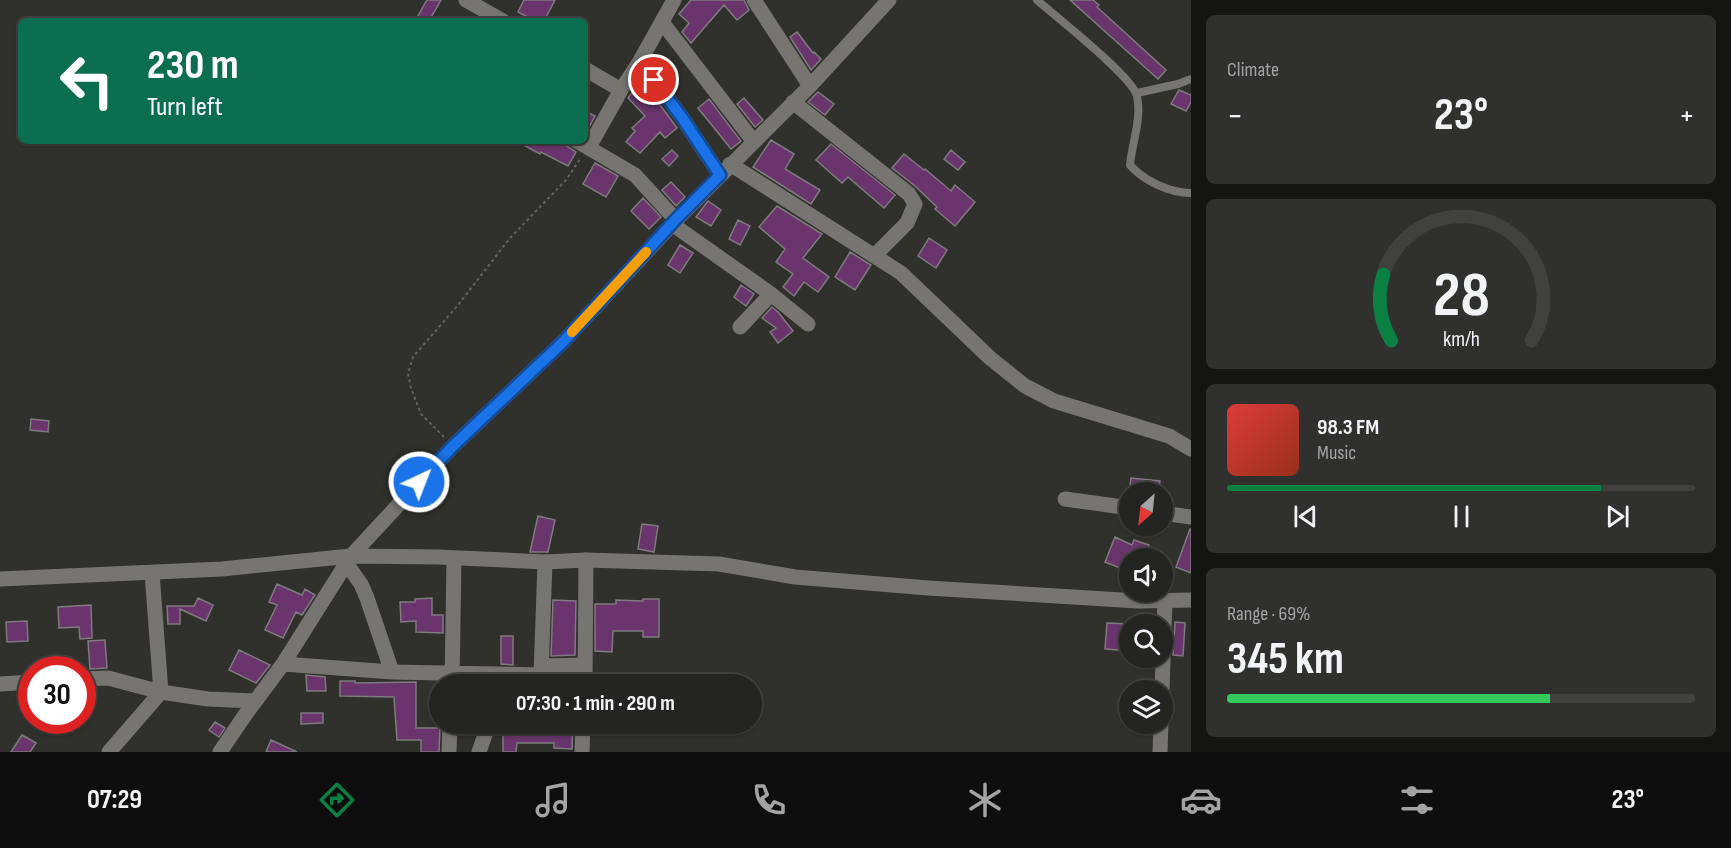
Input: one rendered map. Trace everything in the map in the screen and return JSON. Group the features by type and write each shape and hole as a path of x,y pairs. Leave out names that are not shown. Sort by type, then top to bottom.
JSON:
{"street":[{"path":"466,0 498,18"},
{"path":"588,137 640,61 674,0"},
{"path":"754,0 810,86"},
{"path":"220,752 284,664 348,560 453,446 563,342 674,222 810,86 888,0"},
{"path":"662,22 754,142"},
{"path":"640,61 725,170 901,273 990,358 1025,387 1054,401 1169,436 1191,449"},
{"path":"588,71 621,90"},
{"path":"793,102 909,194 915,204 907,223 874,256"},
{"path":"583,144 634,175 674,222 808,324"},
{"path":"740,327 771,294"},
{"path":"1065,500 1119,507"},
{"path":"1173,515 1191,517"},
{"path":"452,674 454,559"},
{"path":"0,579 152,573 348,560 454,559 545,562 586,560 719,564 826,580 1119,599"},
{"path":"348,560 367,598 392,672"},
{"path":"585,674 586,560"},
{"path":"541,674 545,562"},
{"path":"109,752 161,692 152,573"},
{"path":"1173,600 1191,600"},
{"path":"1162,680 1165,602"},
{"path":"284,664 429,676"},
{"path":"542,666 585,665"},
{"path":"96,678 108,678 161,692 208,699 255,701"},
{"path":"0,684 18,683"},
{"path":"450,734 450,752"},
{"path":"479,752 485,734"},
{"path":"582,752 583,734"},
{"path":"1160,752 1161,734"}],"lane":[{"path":"1037,0 1119,71 1137,93 1139,108 1130,165 1137,173 1162,186 1191,193"},
{"path":"1137,93 1191,79"}],"path":[{"path":"453,446 421,414 408,374 414,357 510,238 566,180 583,144"}],"building":[{"path":"427,0 441,0 431,18 417,18"},
{"path":"524,0 555,0 546,18 529,18 518,12"},
{"path":"691,0 744,0 749,10 737,20 724,5 691,43 682,32 689,23 679,14"},
{"path":"1070,0 1093,0 1099,5 1097,7 1166,70 1158,79"},
{"path":"797,32 813,53 821,59 811,70 790,37"},
{"path":"641,79 677,128 665,138 660,132 640,153 626,142 635,131 632,128 645,116 628,98"},
{"path":"1179,90 1191,95 1191,102 1186,111 1171,104"},
{"path":"818,92 834,104 825,115 808,102"},
{"path":"744,98 763,120 755,127 737,104"},
{"path":"709,99 741,141 731,149 698,108"},
{"path":"588,112 595,116 588,129"},
{"path":"771,140 794,154 785,169 820,190 811,204 753,167"},
{"path":"522,144 564,144 576,152 568,166 541,152 540,154"},
{"path":"831,144 895,195 884,208 848,177 842,183 816,160"},
{"path":"672,150 678,156 669,166 662,159"},
{"path":"951,150 965,162 958,170 944,159"},
{"path":"904,154 951,191 955,185 975,202 955,226 935,209 937,207 915,186 892,168"},
{"path":"595,163 618,176 606,197 583,184"},
{"path":"671,182 685,197 676,206 662,190"},
{"path":"643,198 661,217 649,229 631,211"},
{"path":"708,201 721,210 711,226 696,217"},
{"path":"777,206 822,234 803,258 829,277 818,292 804,282 794,296 783,287 793,274 776,262 785,249 759,227"},
{"path":"738,220 750,226 740,245 729,239"},
{"path":"929,238 947,250 936,268 918,256"},
{"path":"680,245 693,253 680,273 668,265"},
{"path":"850,252 871,265 855,290 835,277"},
{"path":"741,285 754,294 746,306 734,297"},
{"path":"772,307 793,331 778,343 770,332 776,328 762,318"},
{"path":"31,419 49,421 48,432 30,430"},
{"path":"1131,478 1160,481 1160,482 1130,482"},
{"path":"538,516 555,520 548,552 530,552"},
{"path":"642,524 658,526 654,552 638,549"},
{"path":"1191,529 1191,573 1176,567"},
{"path":"1115,537 1132,545 1134,540 1149,545 1148,548 1119,548 1119,568 1105,562"},
{"path":"277,584 302,595 305,589 315,595 302,615 296,612 283,638 265,630 277,605 269,602"},
{"path":"198,598 213,605 206,621 180,609 180,624 168,624 167,606 194,606"},
{"path":"432,598 432,615 443,615 443,633 416,632 416,621 401,622 400,602 415,602 415,599"},
{"path":"643,599 659,599 659,637 643,637 643,631 613,631 612,652 595,651 595,604 616,604 616,600 643,601"},
{"path":"553,600 576,601 575,655 551,656"},
{"path":"91,605 92,638 80,639 79,627 59,628 58,607"},
{"path":"27,621 28,641 7,642 6,622"},
{"path":"1175,622 1185,623 1183,656 1173,655"},
{"path":"1107,623 1119,624 1119,650 1105,649"},
{"path":"501,636 513,636 513,665 501,664"},
{"path":"105,640 107,668 96,669 96,656 89,656 88,641"},
{"path":"239,650 270,665 256,683 229,670"},
{"path":"306,675 325,677 326,691 307,691"},
{"path":"340,681 355,681 355,683 416,682 416,728 429,728 429,734 440,734 439,752 421,752 421,740 397,740 394,697 340,696"},
{"path":"301,713 323,713 323,723 301,724"},
{"path":"215,722 225,728 219,737 209,730"},
{"path":"503,734 573,734 572,749 554,748 554,743 517,743 516,752 503,752"},
{"path":"22,735 36,743 30,752 11,752"},
{"path":"271,740 297,752 266,752"}],"slow traffic":[{"path":"572,332 646,252"}],"route":[{"path":"419,482 453,446 563,342 676,219 720,175 654,80"}]}
